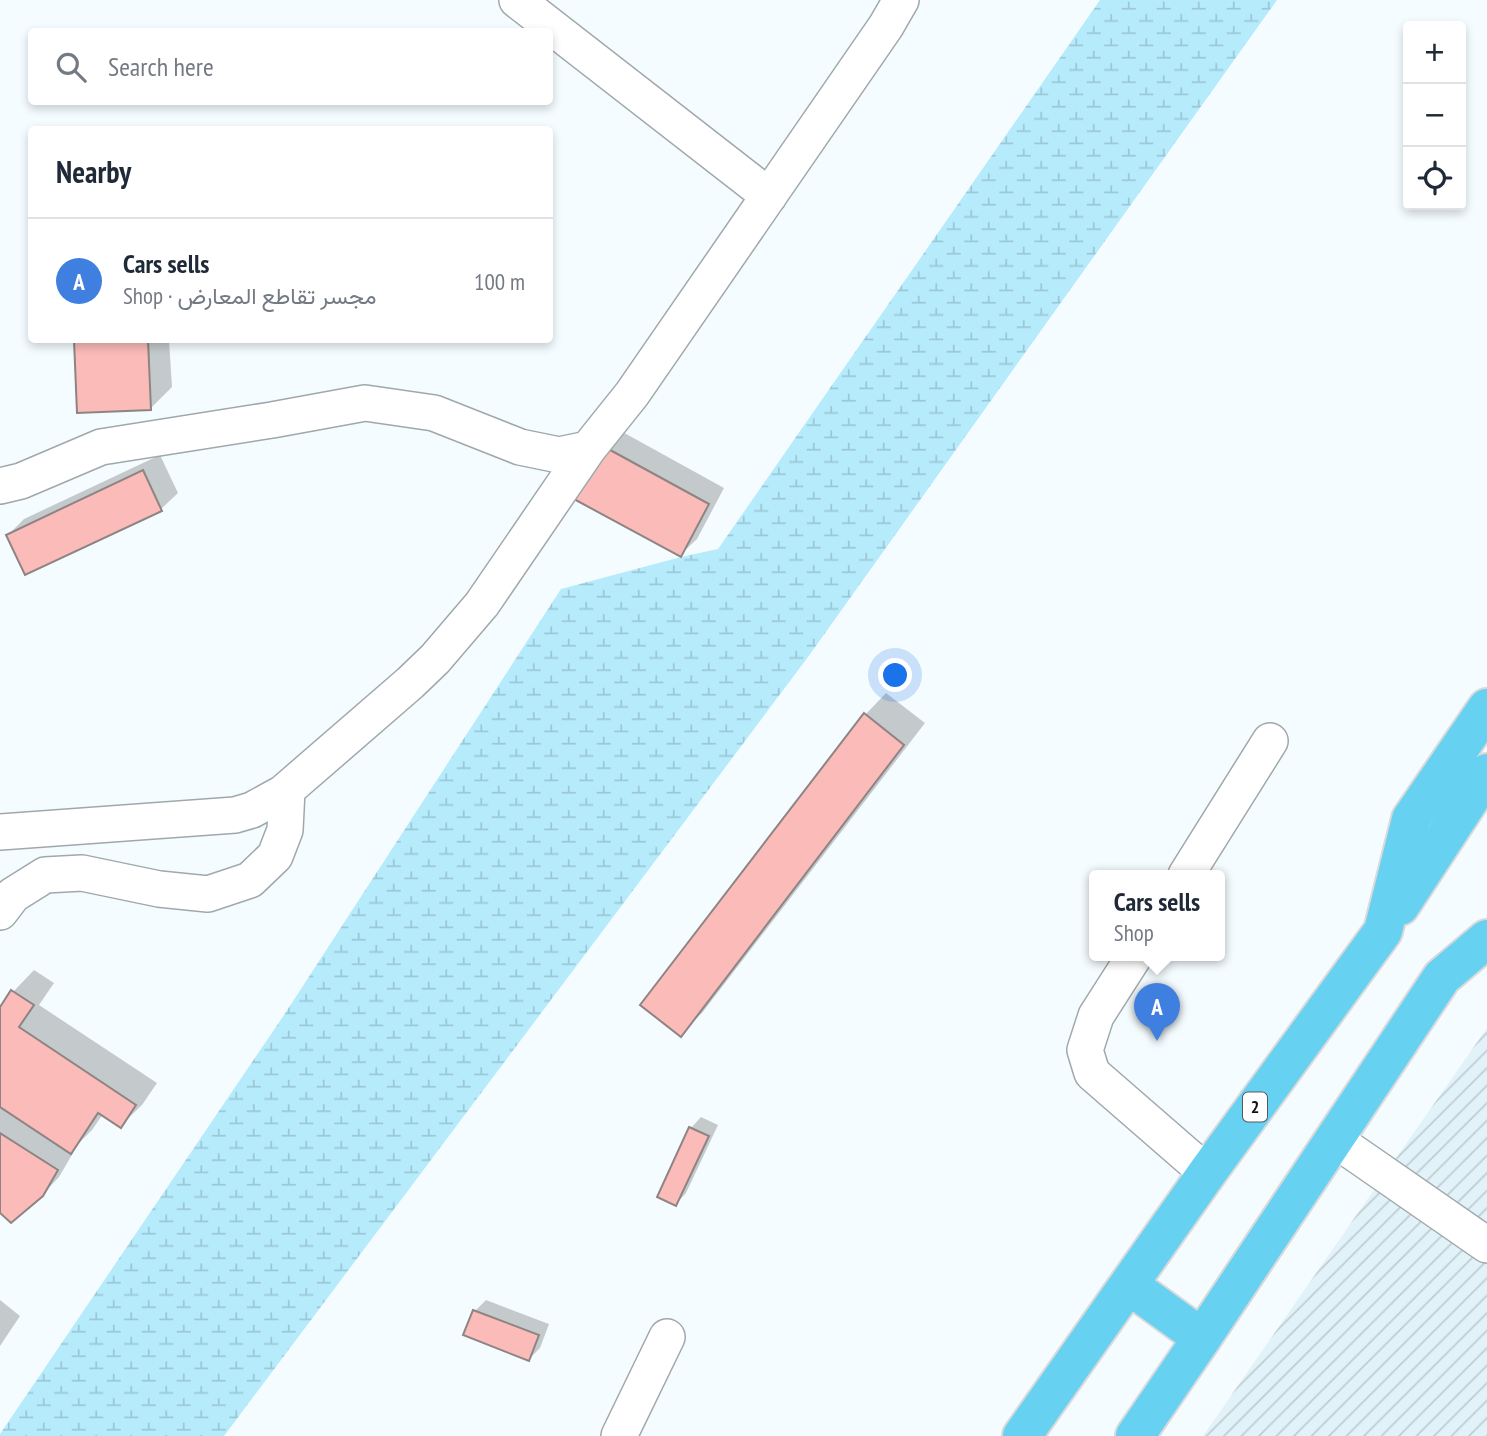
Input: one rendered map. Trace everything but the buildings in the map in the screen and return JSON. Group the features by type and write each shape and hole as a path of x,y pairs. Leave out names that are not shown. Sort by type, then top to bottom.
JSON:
{"highway":[{"path":"1383,931 1411,819 1487,708"},
{"name":"2","path":"1129,1285 1383,931 1487,773"},
{"path":"1135,1436 1487,909"},
{"path":"1442,978 1487,939"},
{"path":"1022,1436 1129,1285 1202,1338"}],"street":[{"path":"517,0 769,196"},
{"path":"0,832 235,815 268,802 287,790 410,683 482,604 588,449 632,394 886,26 901,0"},
{"path":"0,486 21,481 101,447 365,403 434,413 520,447 559,455 588,449"},
{"path":"1189,870 1270,741"},
{"path":"0,912 13,895 45,875 82,873 159,889 208,894 250,880 275,856 285,830 287,790"},
{"path":"1131,961 1096,1016 1085,1050 1092,1073 1208,1173"},
{"path":"1335,1139 1487,1245"},
{"path":"619,1436 667,1337"}],"shaded area":[{"path":"1487,1028 1487,1436 1203,1436 1371,1194"}],"green space":[{"path":"1100,0 1277,0 808,657 224,1436 0,1436 284,1015 561,589 718,549"}],"place":[{"name":"Cars sells","path":"1157,1041"}]}
